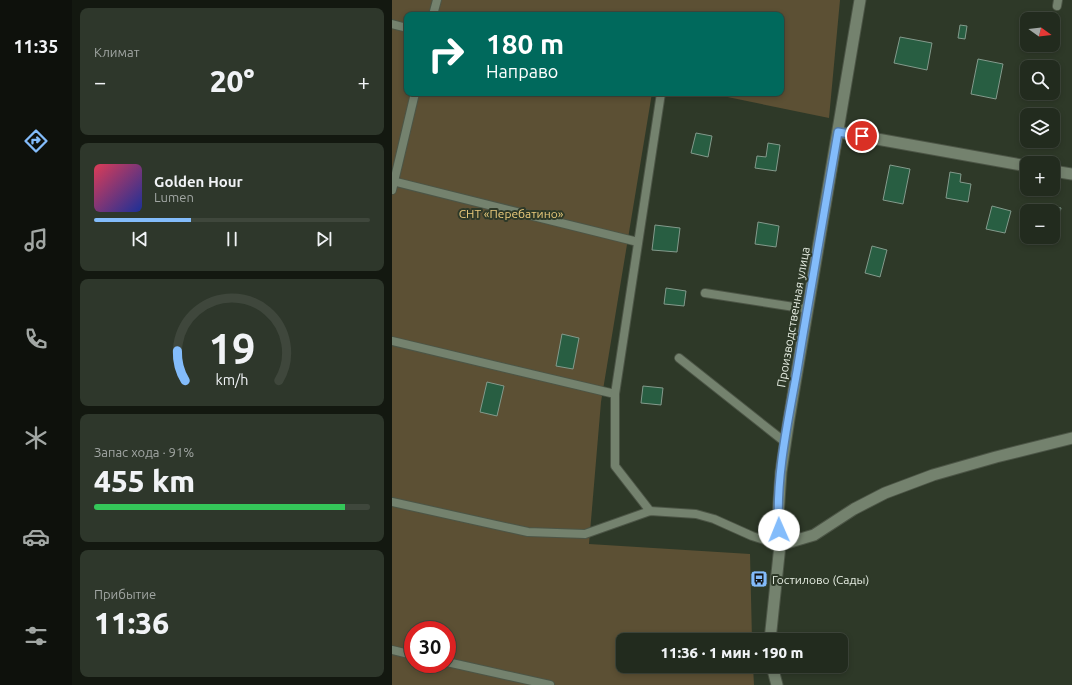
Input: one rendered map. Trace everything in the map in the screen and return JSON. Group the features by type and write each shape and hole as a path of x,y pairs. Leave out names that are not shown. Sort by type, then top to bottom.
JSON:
{"street":[{"name":"Производственная улица","path":"771,633 780,545 778,516 781,472 807,309 860,0"},
{"path":"838,132 1020,165"},
{"path":"1060,172 1072,174"},
{"path":"780,545 814,535 885,493 933,475 1072,438"},
{"path":"774,673 777,685"}],"lane":[{"path":"435,12 437,0"},
{"path":"392,24 404,27"},
{"path":"392,190 414,96"},
{"path":"650,511 614,466 615,394 661,96"},
{"path":"393,181 638,242"},
{"path":"705,293 807,309"},
{"path":"392,341 615,394"},
{"path":"679,358 786,442"},
{"path":"392,502 528,532 585,534 650,511 696,514 714,519 752,536 780,545"},
{"path":"392,650 404,653"},
{"path":"456,664 550,685"}],"green space":[{"name":"СНТ «Перебатино»","path":"392,0 840,0 829,118 723,96 784,96 784,12 404,12 404,96 652,96 601,402 589,544 750,554 752,633 616,633 616,673 753,673 754,685 392,685"}],"building":[{"path":"960,25 967,26 965,39 958,38"},
{"path":"900,37 932,43 927,70 894,63"},
{"path":"978,59 1003,64 996,99 971,94"},
{"path":"696,133 712,136 708,157 691,153"},
{"path":"768,143 780,145 776,171 755,168 757,156 766,157"},
{"path":"890,165 910,169 903,204 883,200"},
{"path":"950,172 961,174 960,182 971,184 968,202 946,198"},
{"path":"992,206 1011,211 1005,233 986,229"},
{"path":"758,222 779,226 776,247 755,244"},
{"path":"655,225 680,228 677,252 652,250"},
{"path":"872,246 887,250 880,277 865,273"},
{"path":"666,288 686,291 684,306 664,304"},
{"path":"562,334 579,338 573,369 556,366"},
{"path":"487,382 504,386 497,416 480,412"},
{"path":"643,386 663,388 661,405 641,403"}],"place":[{"name":"Гостилово (Сады)","path":"759,579"}],"route":[{"path":"779,530 778,516 781,472 807,309 838,132 862,136"}]}
